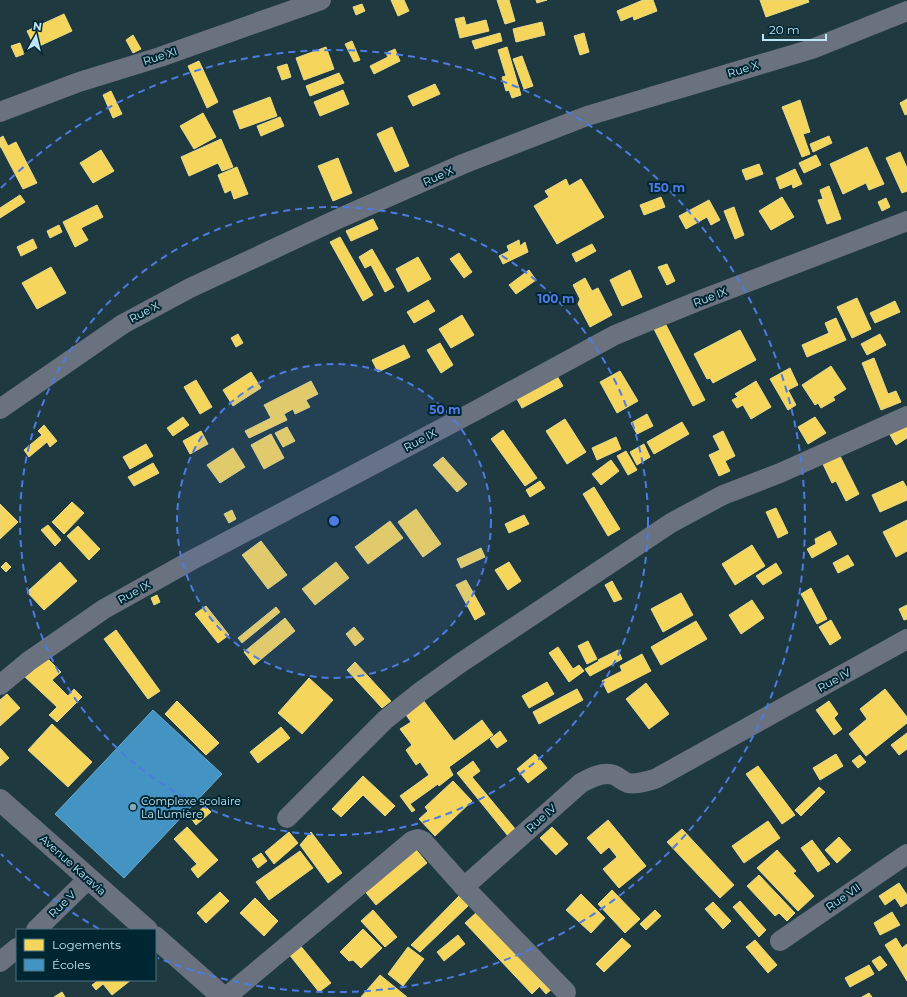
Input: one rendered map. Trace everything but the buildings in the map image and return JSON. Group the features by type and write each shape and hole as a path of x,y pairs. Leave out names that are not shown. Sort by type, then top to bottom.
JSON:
{"street":[{"name":"Rue XI","path":"0,112 79,82 160,57 321,0"},
{"name":"Rue X","path":"0,409 122,324 190,288 340,218 463,164 587,116 812,49 907,11"},
{"name":"Rue IX","path":"0,685 29,661 104,609 192,560 475,411 615,335 698,301 907,221"},
{"path":"287,818 385,720 420,692 465,659 671,523 723,496 780,473 907,416"},
{"name":"Rue IV","path":"464,887 581,783 598,775 606,774 613,775 628,783 641,783 655,779 907,639"},
{"name":"Avenue Karavia","path":"0,800 146,929"},
{"path":"156,938 225,997 414,839 423,841 464,887 566,992"},
{"name":"Rue VII","path":"780,941 907,854"},
{"name":"Rue V","path":"37,929 88,879"},
{"path":"0,962 16,949"}],"place":[{"name":"Complexe scolaire La Lumière","path":"133,807"}]}
